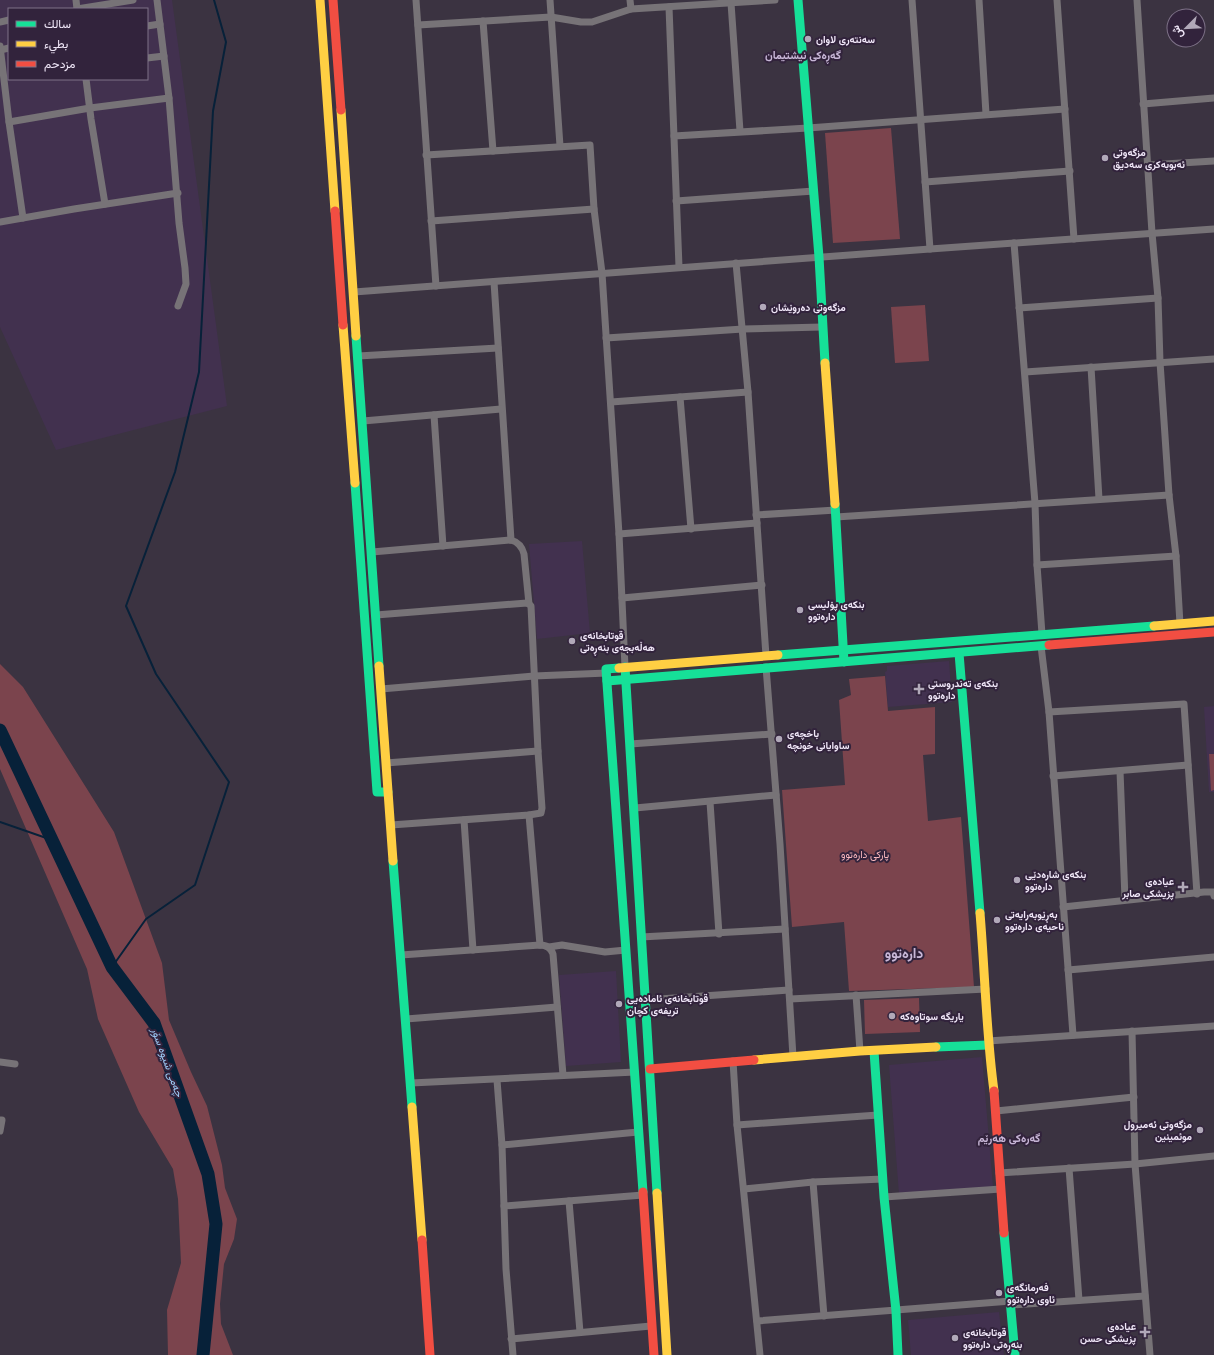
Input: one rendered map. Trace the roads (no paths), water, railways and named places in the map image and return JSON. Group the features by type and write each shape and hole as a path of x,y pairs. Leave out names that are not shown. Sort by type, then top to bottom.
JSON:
{"street":[{"path":"83,8 133,0"},
{"path":"157,0 169,98 186,284 178,306"},
{"path":"320,0 377,792 388,792"},
{"path":"333,0 388,792 411,1083 430,1355"},
{"path":"416,0 436,286"},
{"path":"550,0 560,146"},
{"path":"630,0 631,9"},
{"path":"418,25 551,16 581,22 592,22 631,9 775,0"},
{"path":"798,0 804,54 808,128 819,257 822,327 836,514 844,662"},
{"path":"912,0 930,248"},
{"path":"979,0 986,114"},
{"path":"1057,0 1074,239"},
{"path":"1136,0 1158,298 1160,362 1169,495 1176,556 1180,624"},
{"path":"731,3 740,131"},
{"path":"669,7 679,267"},
{"path":"483,21 493,151"},
{"path":"148,26 160,24"},
{"path":"0,46 7,80 9,122 23,218"},
{"path":"148,58 164,56"},
{"path":"86,80 105,204"},
{"path":"9,122 90,108 169,98"},
{"path":"1143,104 1214,98"},
{"path":"674,136 808,128 1065,109"},
{"path":"426,156 590,145 594,209 602,273 611,402 625,667 635,808 641,937 667,1355"},
{"path":"1148,165 1214,160"},
{"path":"925,182 1070,171"},
{"path":"676,201 814,191"},
{"path":"0,222 178,193"},
{"path":"431,221 594,209"},
{"path":"354,292 930,248 1214,229"},
{"path":"1014,243 1035,503 1037,565 1042,634"},
{"path":"736,264 748,392 766,656"},
{"path":"494,282 510,540"},
{"path":"1019,308 1158,298"},
{"path":"606,338 743,329 822,327"},
{"path":"358,356 498,348"},
{"path":"1025,372 1214,359"},
{"path":"1091,367 1099,499"},
{"path":"347,385 360,384"},
{"path":"611,402 748,392"},
{"path":"680,397 691,529"},
{"path":"363,422 502,409"},
{"path":"434,415 443,546"},
{"path":"756,515 836,514 1169,495"},
{"path":"619,534 757,523"},
{"path":"372,552 510,540 518,543 523,549 529,604 531,606 542,808 541,813 391,825"},
{"path":"1037,565 1176,556"},
{"path":"622,598 762,585"},
{"path":"376,615 529,604"},
{"path":"607,674 625,667 1214,621"},
{"path":"381,689 534,676 607,674 627,680 766,667 1214,632"},
{"path":"958,640 964,645 964,649 959,653"},
{"path":"1041,646 1049,712 1073,1035"},
{"path":"959,653 986,989 988,1043 996,1111 1015,1355"},
{"path":"796,654 797,665"},
{"path":"766,667 772,734 793,1056"},
{"path":"607,674 654,1355"},
{"path":"1049,712 1184,704 1197,894"},
{"path":"630,744 772,734"},
{"path":"386,763 538,751"},
{"path":"1053,776 1188,765"},
{"path":"1120,771 1125,899"},
{"path":"635,808 776,795"},
{"path":"710,802 719,934"},
{"path":"529,815 540,945"},
{"path":"464,820 473,950"},
{"path":"1063,906 1212,892 1214,896"},
{"path":"625,938 719,934 785,929"},
{"path":"401,955 540,945 549,947 562,945 605,952 626,950"},
{"path":"549,947 553,954 563,1075"},
{"path":"1068,970 1214,957"},
{"path":"790,998 986,989"},
{"path":"646,1000 789,990"},
{"path":"856,995 860,1051"},
{"path":"406,1019 557,1007"},
{"path":"650,1069 793,1056 1214,1026"},
{"path":"1132,1031 1134,1164 1150,1355"},
{"path":"874,1051 884,1197 896,1311 898,1355"},
{"path":"733,1061 737,1125 760,1355"},
{"path":"0,1062 15,1064"},
{"path":"411,1083 635,1072"},
{"path":"496,1080 502,1145 513,1355"},
{"path":"996,1111 1134,1097"},
{"path":"737,1125 878,1115"},
{"path":"0,1120 2,1120 0,1131"},
{"path":"502,1145 638,1132"},
{"path":"1000,1173 1134,1164 1214,1156"},
{"path":"1069,1168 1079,1300"},
{"path":"744,1189 813,1182 883,1179"},
{"path":"813,1182 824,1316"},
{"path":"884,1197 1002,1189"},
{"path":"504,1206 642,1195"},
{"path":"569,1201 580,1332"},
{"path":"757,1321 1011,1303 1145,1296"},
{"path":"511,1339 651,1326"}],"waterway":[{"path":"112,967 146,919 195,885 229,782 156,674 126,606 175,472 199,372 213,111 226,42 214,0"},
{"name":"چەمی شیوە سۆر","path":"0,730 112,967 154,1023 208,1174 216,1224 203,1355"},
{"path":"0,822 52,840"}],"place":[{"name":"سەنتەری لاوان","path":"808,39"},
{"name":"مزگەوتی ئەبوبەکری سەدیق","path":"1105,158"},
{"name":"مزگەوتی دەروێشان","path":"763,307"},
{"name":"بنکەی پۆلیسی دارەتوو","path":"800,610"},
{"name":"قوتابخانەی هەڵەبجەی بنەڕەتی","path":"572,641"},
{"name":"بنکەی تەندروستی دارەتوو","path":"919,689"},
{"name":"باخچەی ساوایانی خونچە","path":"779,739"},
{"name":"بنکەی شارەدێی دارەتوو","path":"1017,880"},
{"name":"عیادەی پزیشکی صابر","path":"1183,887"},
{"name":"بەڕێوبەرایەتی ناحیەی دارەتوو","path":"997,920"},
{"name":"قوتابخانەی ئامادەیی تریفەی کچان","path":"619,1004"},
{"name":"یاریگە سوتاوەکە","path":"892,1016"},
{"name":"مزگەوتی ئەمیرول موئمینین","path":"1200,1130"},
{"name":"فەرمانگەی ئاوی دارەتوو","path":"999,1293"},
{"name":"عیادەی پزیشکی حسن","path":"1145,1332"},
{"name":"قوتابخانەی بنەڕەتی دارەتوو","path":"955,1338"}],"district":[{"name":"گەڕەکی نیشتیمان","path":"803,54"},
{"name":"دارەتوو","path":"904,952"},
{"name":"گەرەکی هەرێم","path":"1009,1137"}],"park label":[{"name":"پارکی دارەتوو","path":"865,854"}]}
